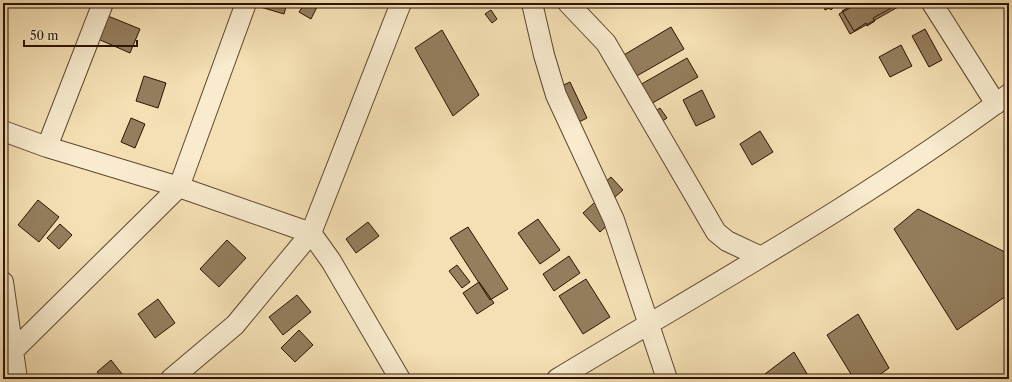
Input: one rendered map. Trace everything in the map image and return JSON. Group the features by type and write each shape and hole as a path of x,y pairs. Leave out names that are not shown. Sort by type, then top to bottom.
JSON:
{"street":[{"path":"47,147 103,3"},
{"path":"12,352 179,187 246,3"},
{"path":"171,379 235,325 311,233 402,3"},
{"path":"532,3 556,95 614,220 667,379"},
{"path":"568,3 606,43 716,232 726,241 761,257"},
{"path":"557,379 650,325 870,189 1002,99 932,3"},
{"path":"3,131 47,147 179,187 311,233 331,261 400,379"},
{"path":"3,282 17,379"}],"building":[{"path":"258,3 287,3 284,14 257,6"},
{"path":"305,3 319,3 311,19 299,12"},
{"path":"822,3 833,3 834,6 825,10"},
{"path":"824,3 838,3 831,10"},
{"path":"856,3 894,3 895,6 873,18 875,21 867,26 866,23 854,31 842,11"},
{"path":"859,3 895,3 898,7 850,34 839,14"},
{"path":"491,10 497,19 492,23 485,14"},
{"path":"108,16 140,29 130,53 98,39"},
{"path":"671,27 684,49 635,77 622,56"},
{"path":"925,29 942,60 929,67 912,36"},
{"path":"442,30 479,95 453,116 415,48"},
{"path":"901,45 912,66 890,77 879,57"},
{"path":"687,58 698,77 649,105 638,86"},
{"path":"144,76 166,83 158,108 136,101"},
{"path":"570,82 587,118 565,129 547,93"},
{"path":"702,90 715,117 696,126 683,100"},
{"path":"660,108 667,118 658,124 651,114"},
{"path":"131,118 145,124 135,148 121,142"},
{"path":"760,131 773,152 752,165 740,144"},
{"path":"611,177 623,190 615,197 603,184"},
{"path":"605,193 622,212 600,232 583,213"},
{"path":"38,200 59,217 39,242 18,225"},
{"path":"918,209 1009,254 1009,294 957,330 894,229"},
{"path":"538,219 560,250 540,264 518,233"},
{"path":"368,222 379,236 356,253 346,239"},
{"path":"60,224 72,235 59,249 47,238"},
{"path":"468,227 508,289 490,300 450,238"},
{"path":"227,240 246,258 219,287 200,269"},
{"path":"569,256 580,273 554,291 543,274"},
{"path":"457,265 470,282 462,288 449,271"},
{"path":"586,279 610,317 583,334 559,296"},
{"path":"479,282 494,303 477,314 463,293"},
{"path":"297,295 311,312 283,335 269,317"},
{"path":"158,299 175,323 155,338 138,314"},
{"path":"858,314 889,368 874,379 854,379 827,335"},
{"path":"299,330 313,345 295,362 281,348"},
{"path":"794,352 810,379 762,379 761,377"},
{"path":"111,360 126,379 103,379 97,372"}]}
